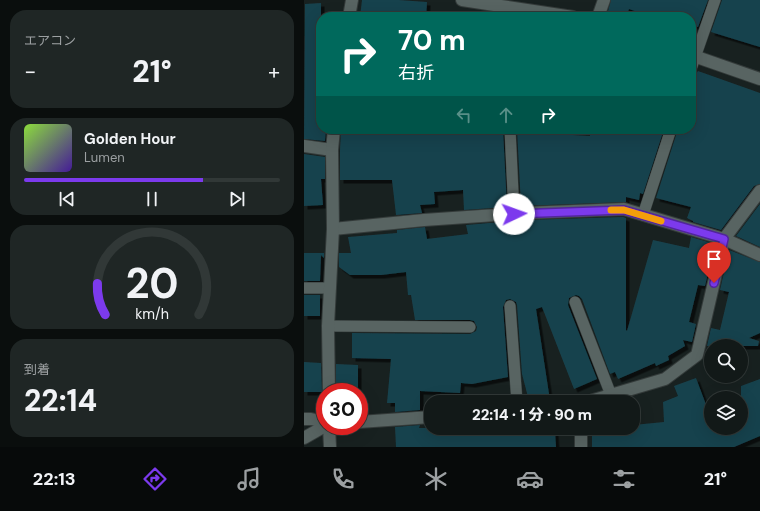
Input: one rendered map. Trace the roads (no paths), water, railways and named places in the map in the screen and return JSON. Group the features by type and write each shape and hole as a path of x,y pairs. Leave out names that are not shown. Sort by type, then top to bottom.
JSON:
{"street":[{"path":"350,12 352,0"},
{"path":"462,0 503,3 548,12"},
{"path":"600,12 604,0"},
{"path":"696,57 760,79"},
{"path":"329,383 328,326 333,229 332,150 334,134"},
{"path":"304,146 332,150"},
{"path":"611,395 665,379 697,355 724,239 760,190"},
{"path":"333,229 424,220 514,214 624,210 724,239 760,255"},
{"path":"368,421 424,417"},
{"path":"304,419 316,420"},
{"path":"304,438 316,431"},
{"path":"329,435 330,447"},
{"path":"581,435 582,447"}],"lane":[{"path":"696,48 715,0"},
{"path":"510,134 514,214"},
{"path":"643,215 669,134"},
{"path":"304,288 330,288"},
{"path":"574,302 611,395"},
{"path":"510,306 516,395"},
{"path":"328,326 470,327"}]}
